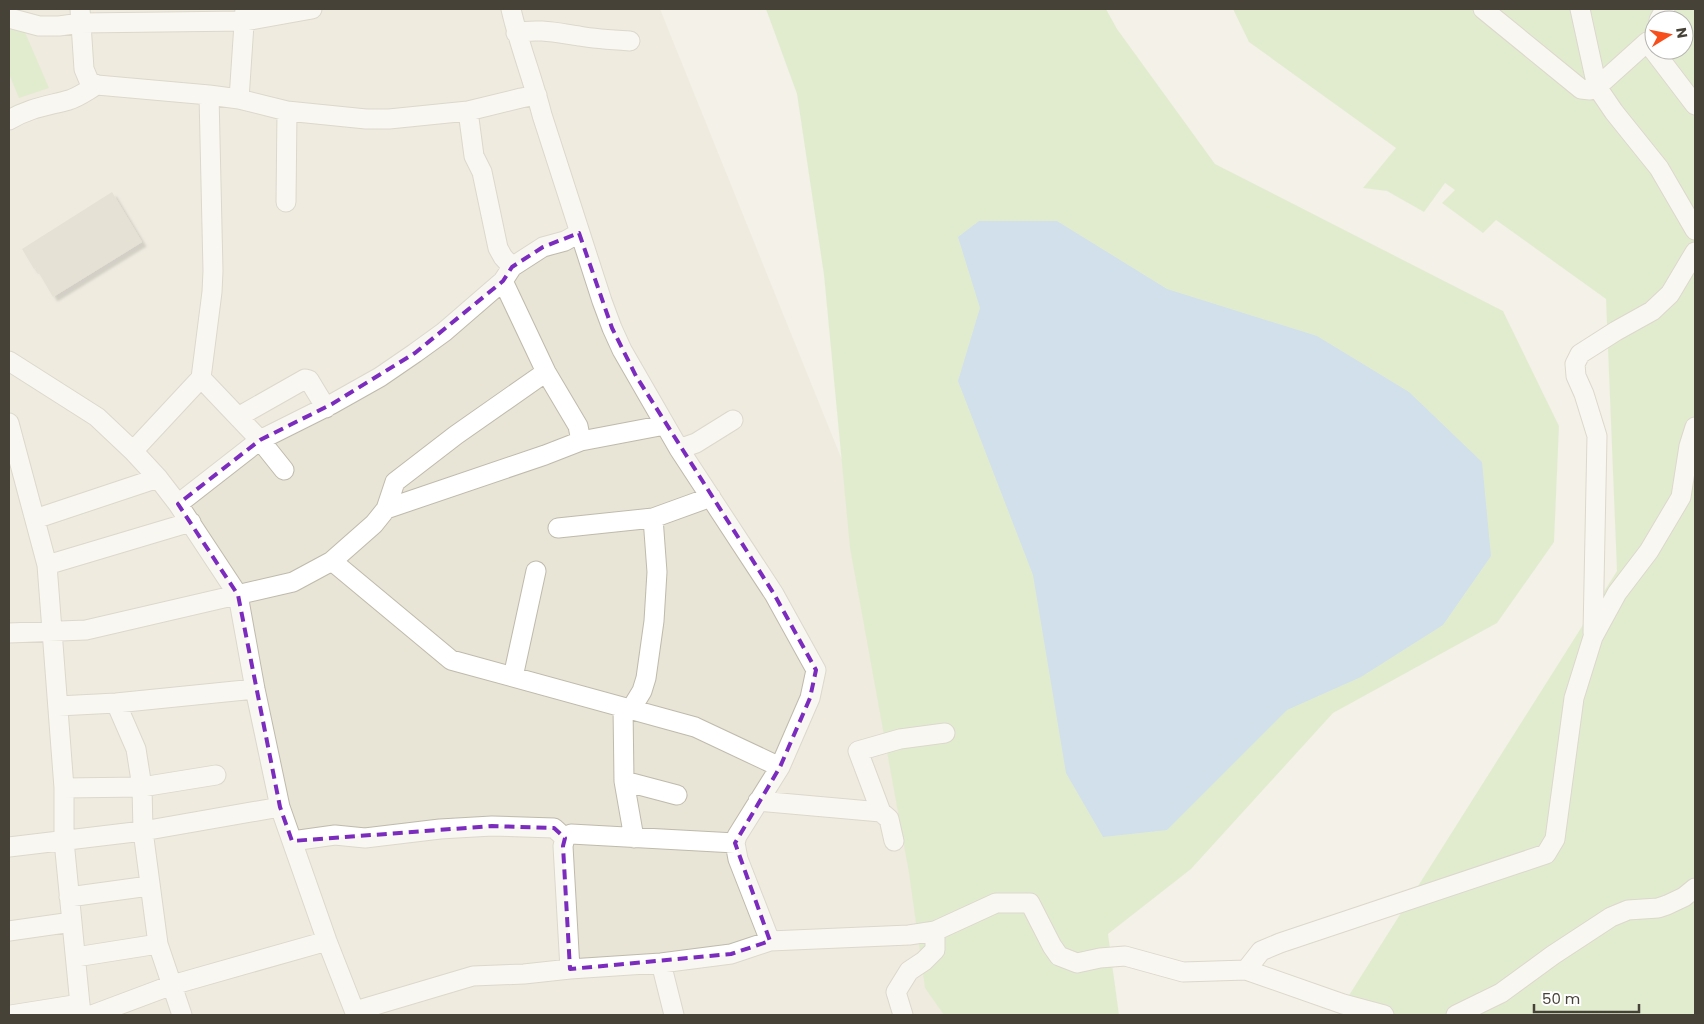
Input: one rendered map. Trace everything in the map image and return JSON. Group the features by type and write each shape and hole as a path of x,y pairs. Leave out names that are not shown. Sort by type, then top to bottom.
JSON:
{"street":[{"path":"9,18 39,26 59,26 81,16 245,15 312,9"},
{"path":"511,9 516,33 579,233 612,328 636,376 678,449 774,594 816,670 810,698 780,767 737,836 738,859 770,941"},
{"path":"1580,9 1597,86 1614,112 1659,168 1695,230"},
{"path":"1490,11 1581,90 1590,90 1597,86 1644,42"},
{"path":"239,100 245,15"},
{"path":"81,16 84,69 89,81 97,85 209,95 287,111 366,119 389,119 468,111 537,95"},
{"path":"516,33 527,30 540,30 630,42"},
{"path":"1668,60 1693,96"},
{"path":"9,120 38,106 69,100 97,85"},
{"path":"133,451 201,378 213,271 209,95"},
{"path":"286,202 287,111"},
{"path":"468,111 474,156 482,172 498,248 546,372 578,426 581,441"},
{"path":"178,504 260,440 326,408 380,377 415,353 444,332 508,274 543,247 565,241 579,233"},
{"path":"1593,637 1597,436 1584,394 1576,376 1575,364 1580,354 1658,306 1670,294 1695,252"},
{"path":"9,361 97,417 133,451 158,478 178,504 238,595 255,689 280,807 327,941 356,1013 473,976 524,974 661,963 731,954 770,941 909,935 935,931 996,902 1030,903 1052,946 1060,956 1077,963 1100,958 1125,956 1183,972 1246,970 1342,1004 1384,1015"},
{"path":"9,633 86,630 293,582 332,561 354,543 386,509 395,482 488,412 546,372"},
{"path":"201,378 260,440 284,470"},
{"path":"238,417 305,379 309,380 326,408"},
{"path":"678,449 696,443 734,420"},
{"path":"9,423 47,565 64,788 64,841 76,957 84,1011"},
{"path":"386,509 546,455 581,441 665,425"},
{"path":"1246,970 1261,951 1280,943 1546,854 1555,839 1574,698 1593,637 1617,593 1649,551 1681,498 1688,446 1695,427"},
{"path":"35,519 158,478"},
{"path":"558,528 654,518 711,497"},
{"path":"634,838 624,781 627,708 642,691 646,678 654,621 657,572 654,518"},
{"path":"47,565 191,522"},
{"path":"332,561 451,660 695,727 780,767"},
{"path":"513,677 536,571"},
{"path":"58,706 116,703 255,689"},
{"path":"116,703 136,750 142,787 143,832 149,886 158,944 182,1015"},
{"path":"894,841 889,819 881,812 858,751 900,739 945,733"},
{"path":"64,788 142,787 216,775"},
{"path":"624,781 677,795"},
{"path":"758,801 881,812"},
{"path":"9,847 143,832 280,807"},
{"path":"292,841 335,835 365,838 440,828 492,826 554,828 566,838"},
{"path":"570,969 563,846 566,838 571,834 736,843"},
{"path":"69,897 149,886"},
{"path":"1456,1015 1500,993 1611,917 1628,910 1658,908 1667,905 1684,897 1695,888"},
{"path":"9,931 72,922"},
{"path":"903,1015 896,992 909,971 935,950 935,931"},
{"path":"11,1015 84,1011 327,941"},
{"path":"76,957 158,944"},
{"path":"661,963 674,1015"}],"highlighted area":[{"path":"579,233 612,328 636,376 774,594 816,670 810,698 780,767 735,843 770,941 731,954 570,969 563,846 565,838 554,828 492,826 292,841 280,807 238,595 178,504 260,440 332,404 415,353 503,281 512,267 543,247"}],"shaded area":[{"path":"9,9 660,9 1066,1015 9,1015"}],"green space":[{"path":"9,9 15,9 49,88 19,98 9,74"},
{"path":"766,9 1106,9 1117,29 1215,164 1503,311 1559,426 1554,542 1497,623 1333,713 1191,869 1108,934 1119,1015 944,1015 925,988 909,873 850,548 824,275 797,94"},
{"path":"1233,9 1695,9 1695,1015 1373,1015 1346,1000 1617,571 1606,299 1496,220 1483,233 1442,203 1455,190 1445,183 1424,212 1387,191 1363,188 1396,148 1249,42"}],"water":[{"path":"979,221 1057,221 1167,289 1317,336 1409,392 1482,462 1491,556 1443,625 1361,677 1287,710 1167,830 1103,837 1066,773 1033,575 958,381 980,308 958,237"}],"building":[{"path":"112,192 142,242 53,297 22,249"}]}
